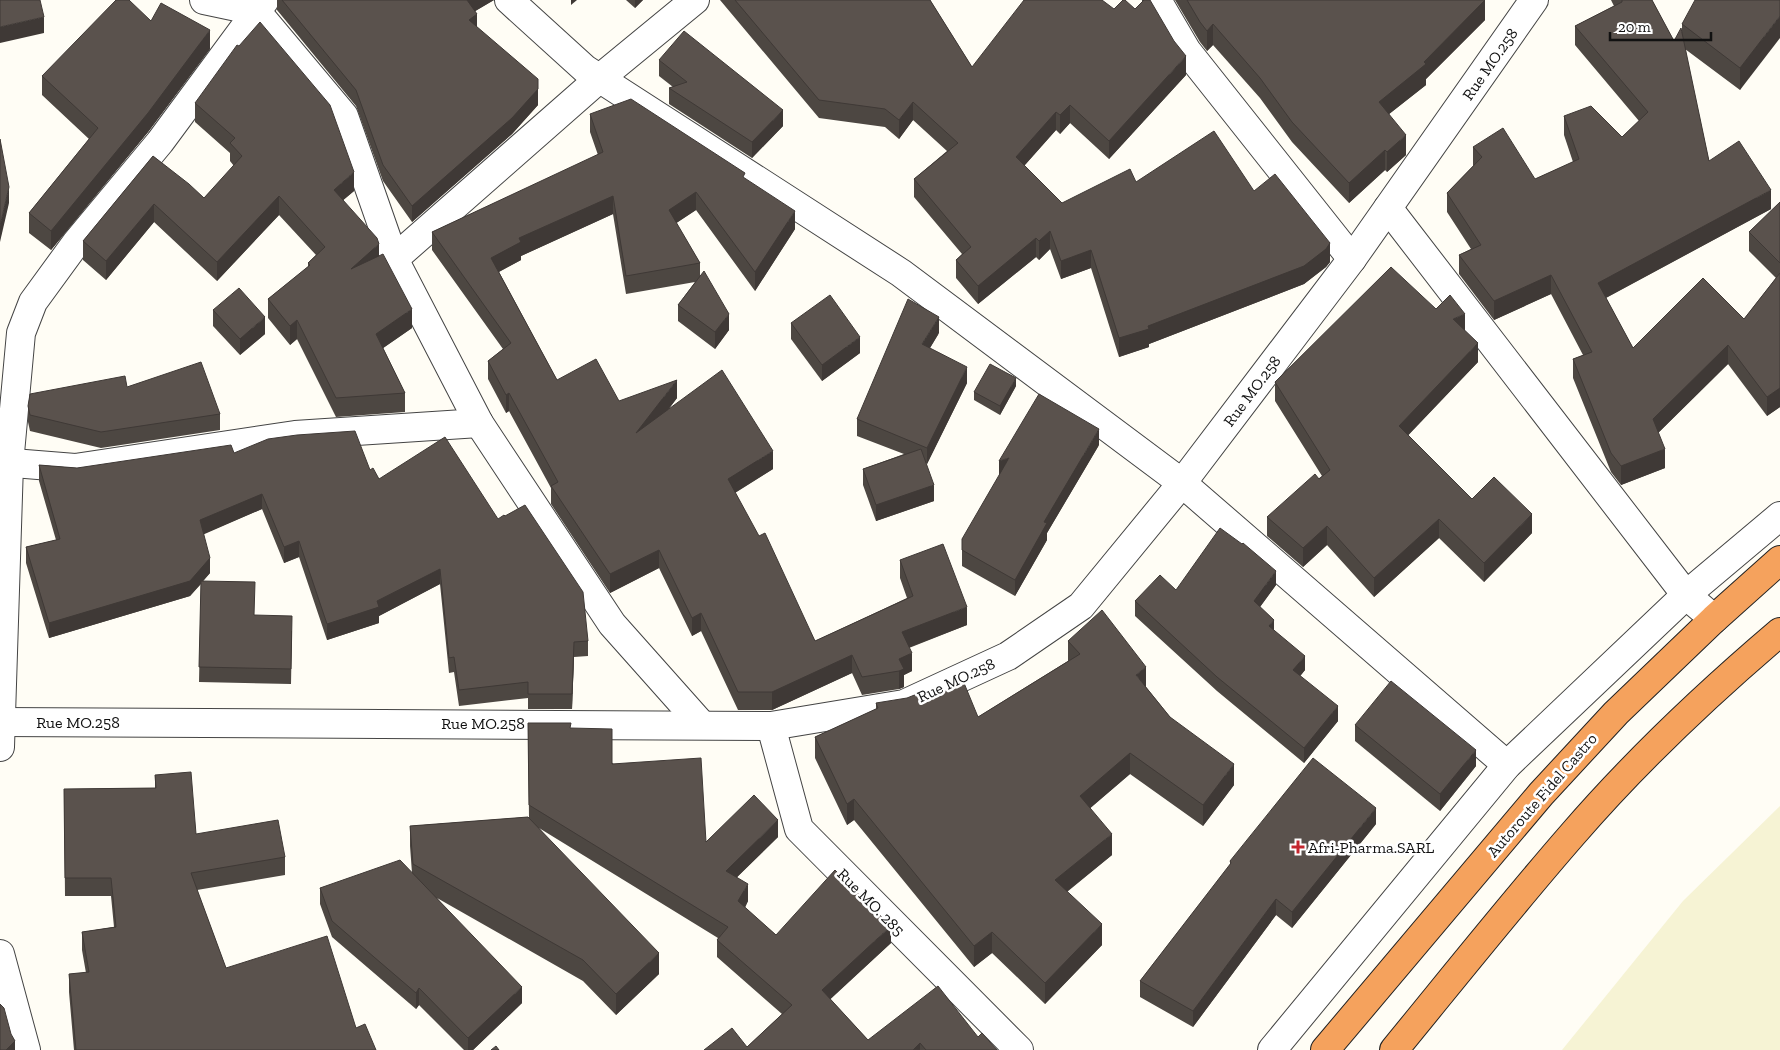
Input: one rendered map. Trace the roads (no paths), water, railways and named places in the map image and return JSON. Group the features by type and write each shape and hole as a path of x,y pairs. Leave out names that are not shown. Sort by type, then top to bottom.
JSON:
{"highway":[{"name":"Autoroute Fidel Castro","path":"1325,1050 1540,794 1616,713 1714,619 1780,560"},
{"path":"1394,1050 1572,834 1642,760 1742,664 1780,632"}],"street":[{"path":"204,0 260,6 344,116 394,259 479,423 612,624 702,724"},
{"path":"509,0 585,69 901,273 1182,483 1507,765"},
{"path":"394,259 600,78 695,0"},
{"path":"1157,0 1188,51 1352,259"},
{"name":"Rue MO.258","path":"0,722 702,724 771,726 904,704 1008,656 1081,606 1182,483 1352,259 1534,0"},
{"path":"0,747 5,463 20,333 33,302 76,243 160,142 260,6"},
{"path":"1388,208 1686,595 1714,619"},
{"path":"5,463 75,468 295,435 479,423"},
{"path":"1272,1050 1507,765 1686,595 1780,516"},
{"name":"Rue MO. 285","path":"771,726 799,829 1019,1050"},
{"path":"0,954 26,1050"}],"place":[{"name":"Afri-Pharma.SARL","path":"1298,847"}]}
